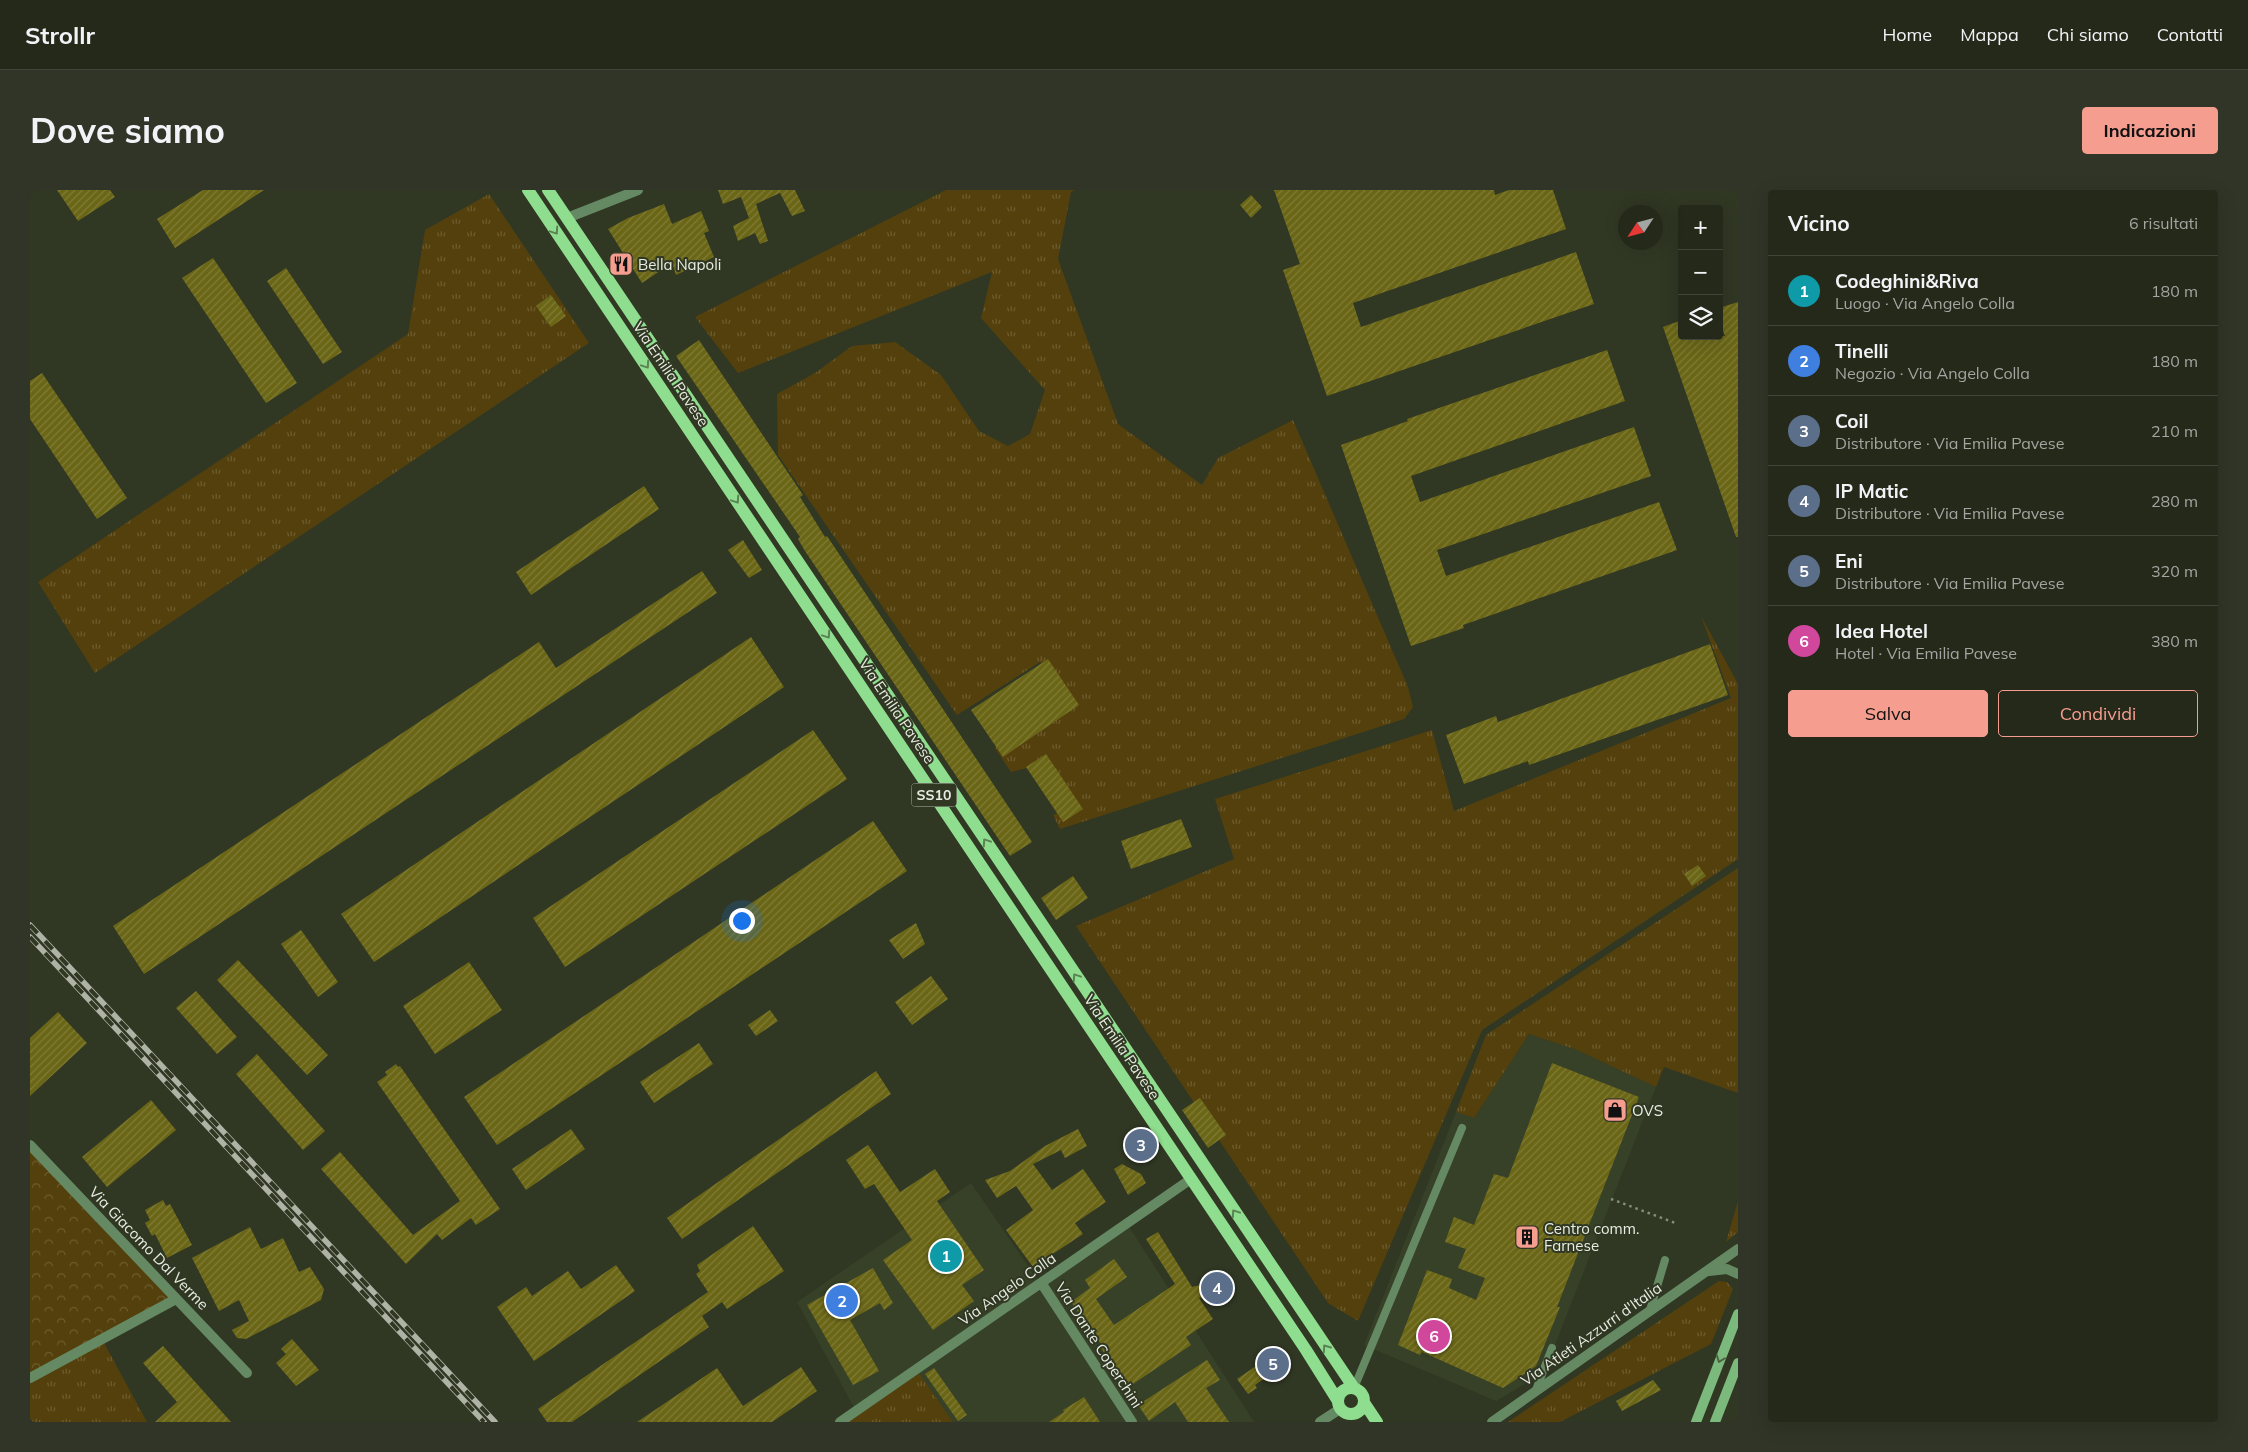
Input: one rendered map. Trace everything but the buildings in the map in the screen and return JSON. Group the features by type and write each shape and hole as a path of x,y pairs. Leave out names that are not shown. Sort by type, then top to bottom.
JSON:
{"main road":[{"name":"Via Emilia Pavese","path":"528,190 1306,1350 1344,1411"},
{"name":"Via Emilia Pavese","path":"548,190 1354,1388 1364,1395 1365,1404 1377,1422"},
{"path":"1696,1422 1738,1314"},
{"path":"1715,1422 1738,1363"},
{"path":"1354,1388 1343,1391 1344,1411 1358,1413 1365,1404"}],"street":[{"path":"567,218 638,190"},
{"name":"Via Giacomo Dal Verme","path":"30,1145 247,1373"},
{"name":"Via Angelo Colla","path":"840,1422 1042,1284 1191,1179"},
{"name":"Via Atleti Azzurri d'Italia","path":"1492,1422 1738,1250"},
{"path":"1708,1271 1727,1269 1738,1274"},
{"name":"Via Dante Coperchini","path":"1042,1284 1132,1422"},
{"path":"30,1378 176,1299"},
{"path":"1320,1422 1344,1411"}],"lane":[{"path":"1354,1388 1462,1128"},
{"path":"1650,1310 1665,1260"},
{"path":"1536,1390 1552,1348"}],"path":[{"path":"1610,1199 1678,1224"}],"shaded area":[{"path":"1529,1034 1577,1050 1656,1087 1544,1373 1496,1401 1364,1345 1456,1112 1474,1118"},
{"path":"971,1183 1041,1285 1128,1225 1254,1422 953,1422 919,1374 858,1415 797,1302"}],"green space":[{"path":"946,190 1075,190 1071,192 1058,259 1118,424 1202,485 1218,458 1293,420 1408,687 1413,707 1404,719 1060,829 1053,815 1074,807 1039,765 1011,772 995,748 1066,697 1040,662 957,715 778,455 777,394 815,373 852,346 895,342 941,375 979,431 1008,446 1030,434 1045,390 981,318 992,272 738,373 695,317"},
{"path":"489,194 589,343 95,673 38,582 408,334 425,230"},
{"path":"1701,616 1738,684 1738,859 1482,1030 1358,1321 1328,1303 1076,926 1234,859 1215,799 1432,730 1454,811 1731,698"},
{"path":"1738,868 1738,1093 1664,1067 1656,1087 1577,1050 1529,1034 1474,1118 1456,1112 1486,1035"},
{"path":"30,1148 175,1301 30,1378"},
{"path":"1738,1201 1738,1232 1726,1242"},
{"path":"1719,1281 1727,1282 1733,1289 1711,1344 1560,1422 1508,1422"},
{"path":"103,1341 147,1422 30,1422 30,1380"},
{"path":"919,1373 953,1422 848,1422"}],"railway":[{"path":"30,925 495,1422"},
{"path":"30,937 484,1422"}],"place":[{"name":"Bella Napoli","path":"621,264"},
{"name":"OVS","path":"1615,1110"},
{"name":"Coil","path":"1141,1145"},
{"name":"Centro comm. Farnese","path":"1527,1237"},
{"name":"Codeghini&Riva","path":"946,1256"},
{"name":"IP Matic","path":"1217,1288"},
{"name":"Tinelli","path":"842,1301"},
{"name":"Idea Hotel","path":"1434,1336"},
{"name":"Eni","path":"1273,1364"}]}
